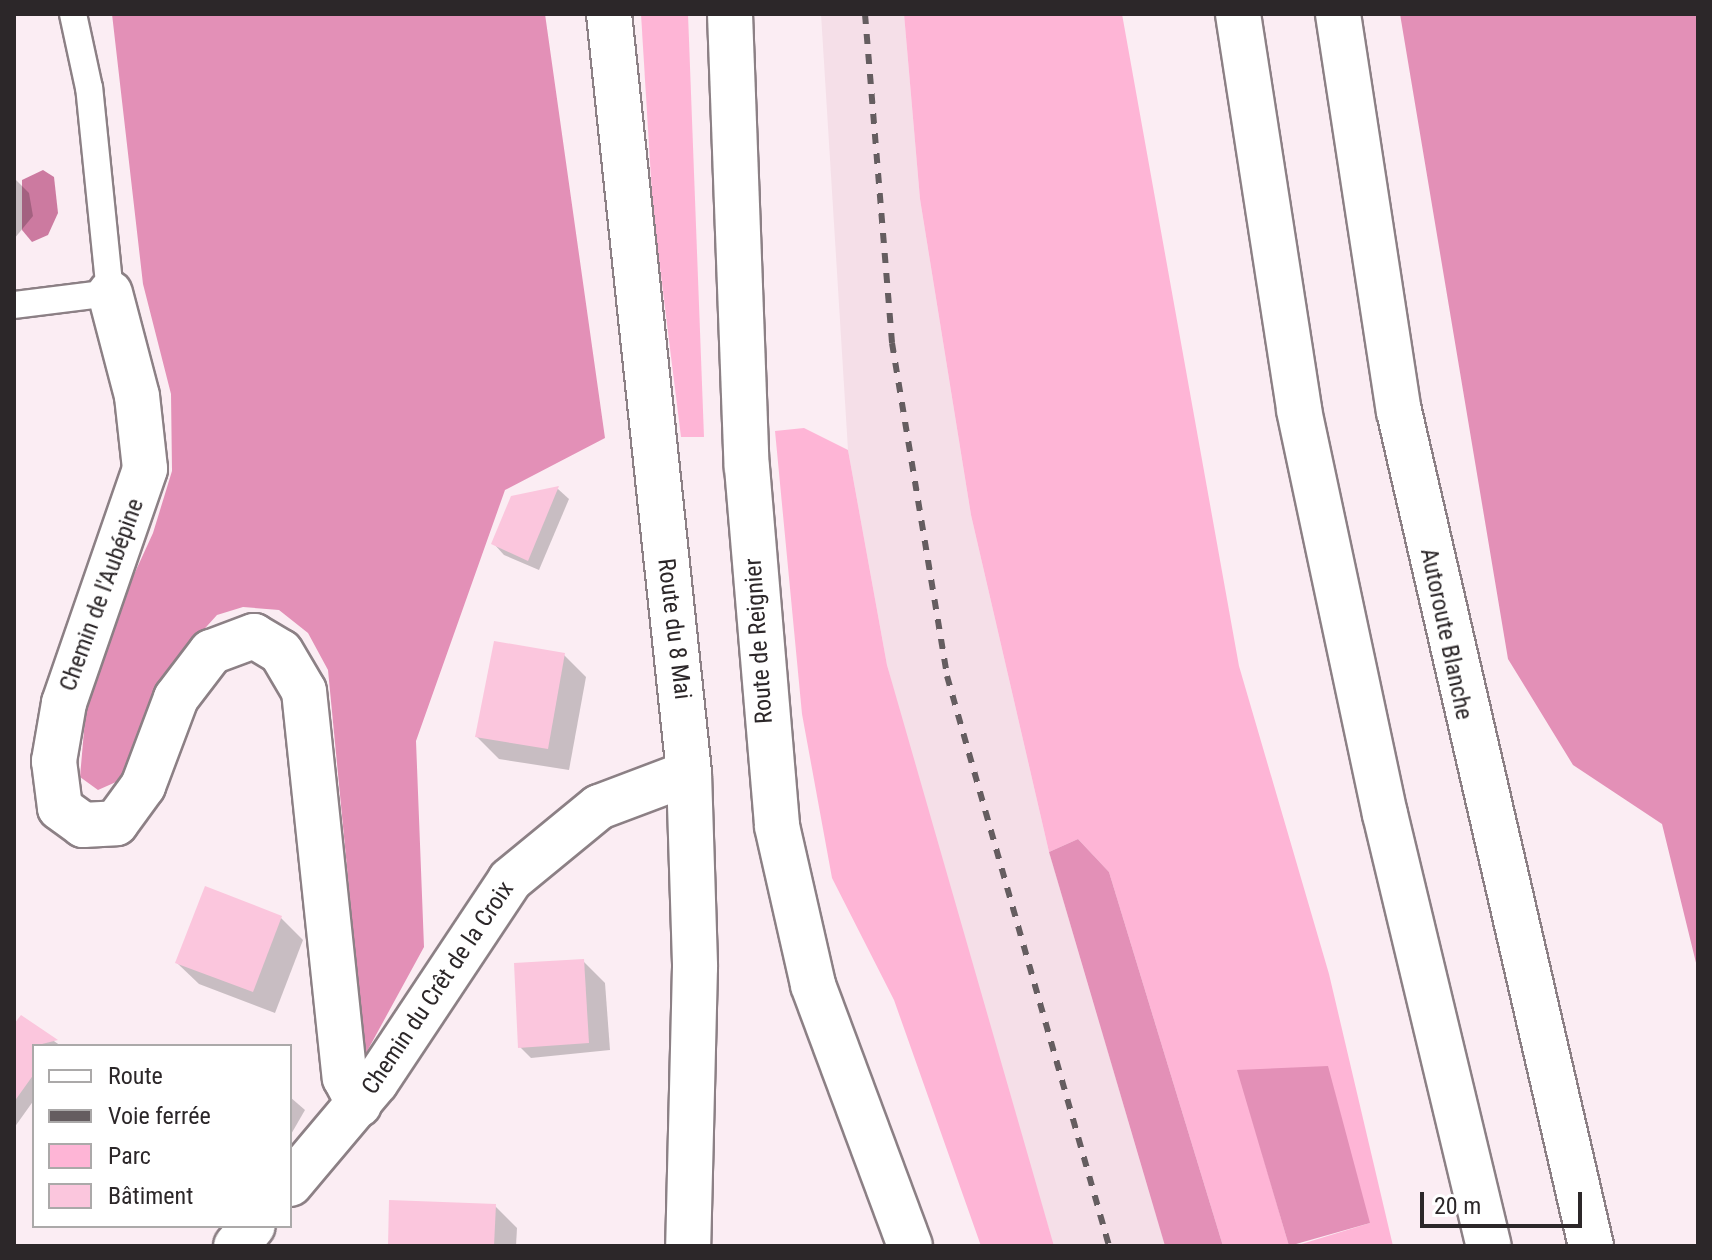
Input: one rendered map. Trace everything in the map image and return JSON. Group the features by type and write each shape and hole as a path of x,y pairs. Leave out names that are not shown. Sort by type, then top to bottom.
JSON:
{"main road":[{"name":"Route du 8 Mai","path":"609,14 689,773 695,967 688,1246"},
{"name":"Route de Reignier","path":"730,14 747,467 777,826 813,985 910,1246"},
{"path":"1238,14 1305,439 1489,1246"},
{"name":"Autoroute Blanche","path":"1338,14 1399,411 1591,1246"},
{"name":"Chemin de l'Aubépine","path":"110,293 137,396 145,469 64,703 54,761 60,808 83,825 116,823 143,786 176,698 211,652 254,636 281,652 307,705 345,1078 359,1104"},
{"name":"Chemin du Crêt de la Croix","path":"292,1182 359,1104 487,908 535,854 599,807 689,773"},
{"path":"236,1246 251,1228"}],"lane":[{"name":"Chemin de l'Aubépine","path":"73,14 89,88 110,293"},
{"path":"14,305 110,293"}],"shaded area":[{"path":"112,14 545,14 605,438 505,490 416,741 424,947 365,1055 328,670 308,633 279,610 243,607 217,615 170,667 125,778 98,790 80,777 89,673 153,533 172,471 171,394 143,284"},
{"path":"821,14 904,14 920,199 971,515 1049,852 1165,1246 1054,1246 942,874 887,665 848,450"},
{"path":"1400,14 1698,14 1698,971 1662,824 1573,765 1508,659"},
{"path":"43,170 54,177 58,213 48,235 32,242 22,230 22,180"},
{"path":"1078,839 1109,872 1223,1246 1165,1246 1049,852"},
{"path":"1328,1066 1370,1223 1289,1246 1237,1070"}],"green space":[{"path":"641,14 688,14 704,437 681,437 653,211"},
{"path":"904,14 1122,14 1239,666 1329,974 1393,1246 1295,1246 1370,1223 1238,1070 1289,1246 1223,1246 1109,872 1078,839 1049,852 971,515 920,199"},
{"path":"804,428 848,450 887,665 1054,1246 981,1246 894,1000 832,878 802,714 775,431"}],"building":[{"path":"559,486 528,561 491,544 511,496"},
{"path":"494,641 565,653 548,749 475,737"},
{"path":"205,886 282,916 253,992 175,963"},
{"path":"584,959 589,1043 518,1048 514,963"},
{"path":"21,1015 58,1040 32,1044 32,1077 14,1102 14,1024"},
{"path":"389,1200 496,1204 494,1246 388,1246"}],"railway":[{"path":"865,14 892,343 947,676 1109,1246"}]}
